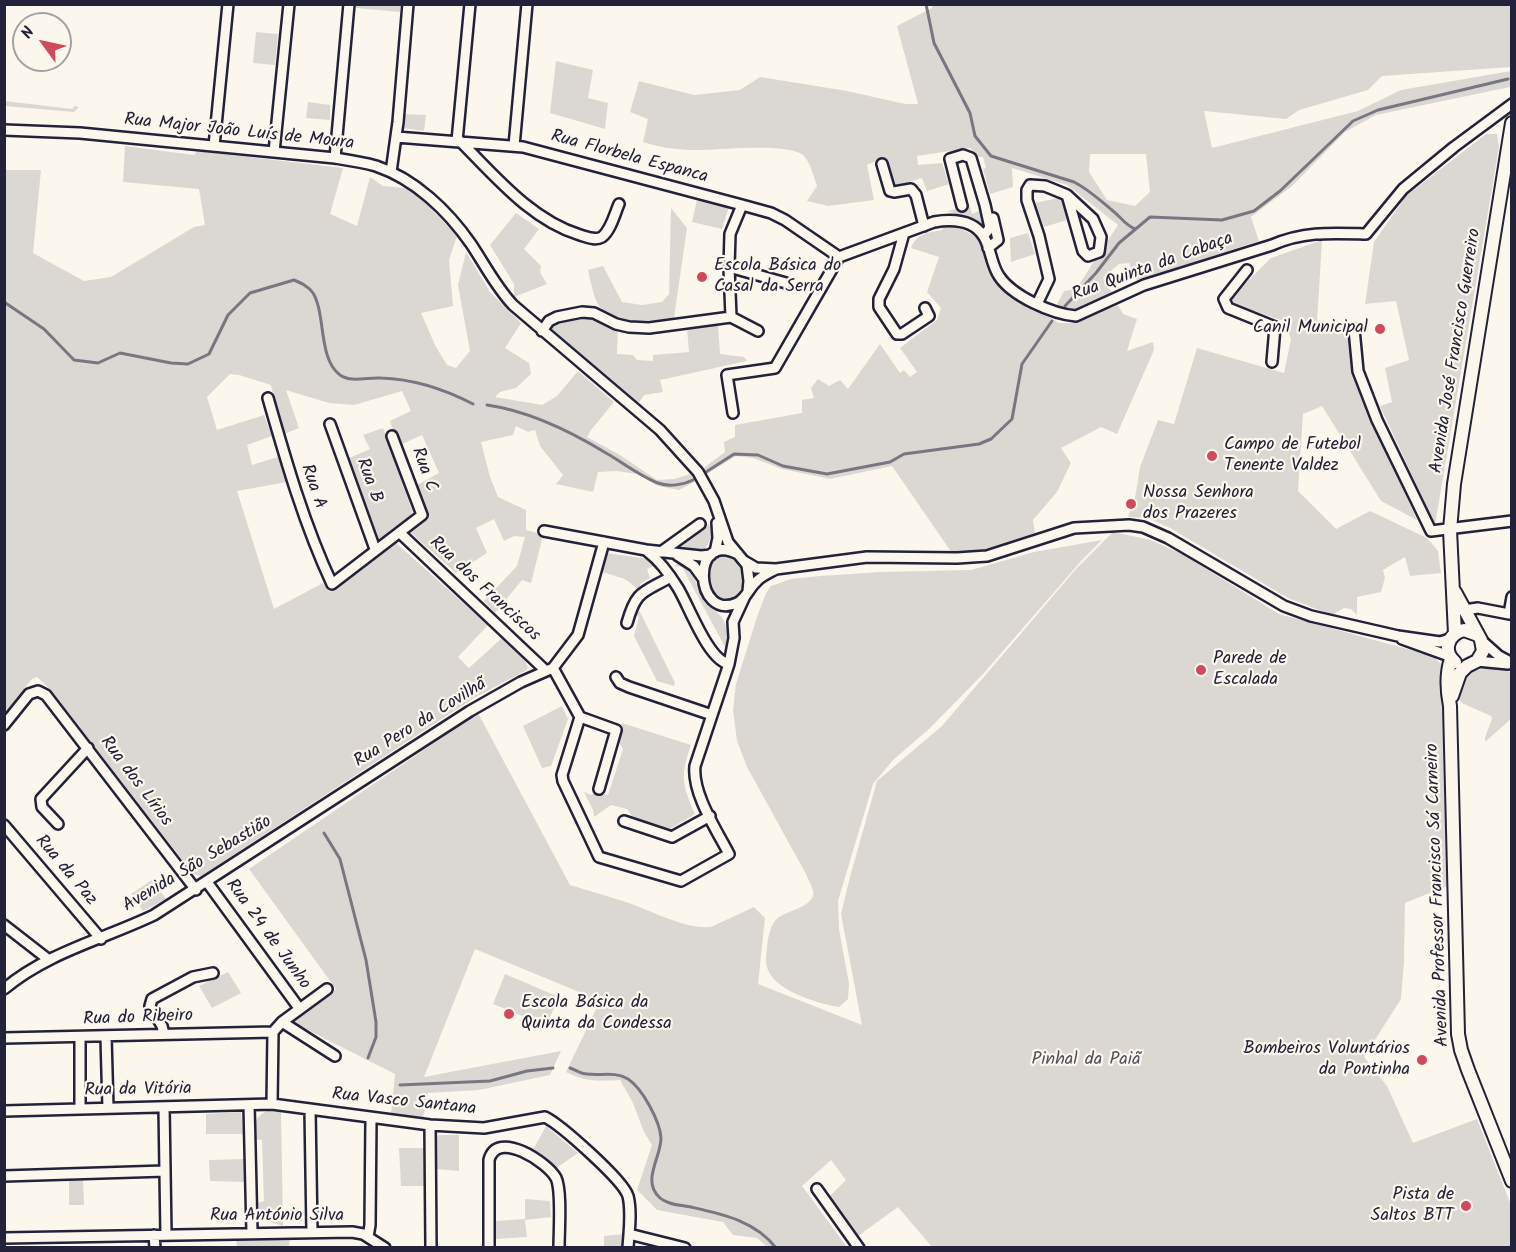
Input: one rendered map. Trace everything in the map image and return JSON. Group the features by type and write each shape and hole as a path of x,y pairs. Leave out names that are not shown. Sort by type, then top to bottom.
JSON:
{"main road":[{"name":"Avenida José Francisco Guerreiro","path":"1452,636 1453,587 1450,530 1454,484 1512,123"},
{"path":"1450,706 1456,680 1483,651 1480,638 1453,587"},
{"path":"1472,663 1458,664 1450,657 1448,648 1452,636 1469,630 1480,638"},
{"name":"Avenida Professor Francisco Sá Carneiro","path":"1450,657 1448,669 1458,1034 1468,1070 1512,1181"}],"street":[{"path":"214,146 228,4"},
{"path":"274,152 289,4"},
{"path":"335,158 349,4"},
{"path":"391,172 408,4"},
{"path":"470,4 458,141 515,196 564,230 593,239 601,237 607,232 619,204"},
{"path":"514,146 527,4"},
{"name":"Rua Quinta da Cabaça","path":"983,199 990,228 984,235 996,270 1009,288 1037,304 1064,315 1076,315 1144,285 1272,245 1290,237 1320,233 1366,234 1403,189 1512,104"},
{"name":"Rua Major João Luís de Moura","path":"4,130 80,132 335,158 375,166 405,179 430,197 470,243 504,296 678,448 709,489 727,538 741,558"},
{"name":"Rua Florbela Espanca","path":"396,137 514,146 742,205 771,213 785,220 839,257"},
{"path":"962,206 950,159 963,155 971,158 983,199 995,221 998,240 988,248"},
{"path":"882,164 890,191 911,189 916,195 924,226"},
{"path":"1037,304 1049,279 1039,236 1027,200 1027,190 1030,185 1045,186 1067,195 1093,219 1101,237 1099,252 1088,256 1083,251 1067,195"},
{"path":"731,317 730,234 742,205"},
{"path":"733,413 727,375 775,368 839,257 948,219 969,224 984,235"},
{"path":"904,233 894,269 879,299 879,307 897,334 902,334 929,316 925,308"},
{"path":"729,267 786,283"},
{"path":"1247,270 1224,299 1228,308 1275,327 1272,362"},
{"path":"542,331 549,321 557,317 582,312 594,313 616,324 649,328 731,317 758,331"},
{"path":"1354,329 1359,371 1387,440 1431,531 1512,521"},
{"name":"Rua A","path":"268,398 292,480 320,558 332,584 375,549"},
{"name":"Rua B","path":"330,423 375,549"},
{"name":"Rua C","path":"392,436 422,515 400,533"},
{"name":"Rua Major João Luís de Moura","path":"713,554 718,538 716,509"},
{"path":"661,552 700,524"},
{"path":"544,531 675,554 713,554 729,551 756,568 776,569 867,557 957,558 987,555 1074,528 1129,525 1143,527 1168,538 1284,606 1311,616 1398,636 1440,642 1452,636"},
{"path":"375,549 400,533"},
{"name":"Rua dos Franciscos","path":"400,533 549,670 580,717"},
{"path":"549,670 578,634 604,542"},
{"path":"646,550 661,564 676,585 712,651 720,661 729,664"},
{"path":"675,554 694,566 702,578 706,591 733,622"},
{"path":"702,578 703,568 713,554"},
{"path":"599,789 616,730 580,717 562,775 599,857 681,880 729,854 697,790 694,774 729,664 734,638 733,622 747,593 750,581 741,558"},
{"path":"716,602 733,604 760,578 776,569"},
{"path":"627,623 633,602 669,578"},
{"path":"1464,610 1478,608 1509,614 1512,597"},
{"path":"1398,636 1450,657"},
{"path":"1480,638 1499,656 1512,664"},
{"path":"1472,663 1512,664"},
{"name":"Rua Pero da Covilhã","path":"312,814 496,695 549,670"},
{"path":"616,677 620,683 629,687 712,715"},
{"name":"Rua dos Lírios","path":"4,725 29,694 38,691 46,695 195,890"},
{"path":"58,824 42,807 41,800 88,748"},
{"name":"Avenida São Sebastião","path":"4,989 49,960 73,948 101,939 154,915 312,814"},
{"path":"624,821 672,837 710,816"},
{"name":"Rua da Paz","path":"4,825 101,939"},
{"name":"Rua 24 de Junho","path":"207,882 300,1008"},
{"path":"4,925 49,960"},
{"path":"164,1034 150,1006 152,999 194,977 213,973"},
{"path":"272,1104 273,1032 282,1022 327,988"},
{"path":"282,1022 335,1056"},
{"name":"Rua do Ribeiro","path":"4,1038 273,1032"},
{"path":"106,1036 108,1108"},
{"path":"80,1037 80,1108"},
{"name":"Rua da Vitória","path":"4,1111 272,1104"},
{"name":"Rua Vasco Santana","path":"272,1104 371,1119 484,1128 545,1117 609,1172 624,1190 628,1198 628,1248"},
{"path":"249,1105 252,1233"},
{"path":"164,1107 166,1234"},
{"path":"310,1110 312,1232"},
{"path":"368,1237 371,1119"},
{"path":"430,1125 431,1248"},
{"path":"489,1248 489,1160 492,1153 504,1147 518,1149 533,1157 555,1177 558,1188 559,1248"},
{"path":"4,1176 165,1172"},
{"path":"817,1189 858,1248"},
{"name":"Rua António Silva","path":"4,1238 352,1233 368,1237 385,1248"},
{"path":"629,1234 685,1248"},
{"path":"154,1235 155,1248"}],"green space":[{"path":"356,5 401,5 400,12 356,8"},
{"path":"932,5 1511,5 1511,67 1382,76 1368,90 1299,110 1286,119 1204,111 1212,148 1358,111 1401,90 1511,71 1510,87 1376,115 1345,132 1292,186 1251,217 1259,241 1137,281 1129,263 1119,264 1103,278 1113,295 1085,308 1071,310 1056,306 1064,291 1076,289 1118,225 1067,185 1012,168 1013,187 990,194 983,169 986,168 983,157 979,157 970,148 917,156 918,165 942,163 949,184 927,191 922,178 894,185 885,158 882,158 867,165 874,200 828,206 807,201 817,186 806,159 796,152 770,148 691,150 657,146 643,142 648,119 630,112 639,81 694,95 740,90 760,77 847,91 905,104 918,104 897,26 932,8","holes":["1090,154 1146,154 1150,192 1135,206 1107,200 1089,172"]},
{"path":"256,32 278,34 275,65 253,63"},
{"path":"556,61 593,70 588,98 608,103 605,129 550,113"},
{"path":"5,101 72,109 75,106 79,107 74,112 5,106"},
{"path":"308,102 330,105 330,120 306,118"},
{"path":"402,114 426,115 424,131 403,128"},
{"path":"1486,134 1497,134 1499,147 1435,525 1380,406 1392,402 1385,368 1409,360 1396,301 1365,304 1374,242 1406,196"},
{"path":"125,146 194,155 197,151 343,168 330,214 357,226 370,177 383,186 404,188 423,200 457,236 449,260 453,306 421,313 447,365 456,368 470,351 458,285 466,252 490,292 521,323 505,348 529,363 531,374 516,388 500,392 495,397 542,405 557,396 578,371 614,402 587,437 620,455 657,480 674,479 690,474 696,481 679,490 658,486 637,474 617,471 598,472 593,492 556,484 563,475 540,446 535,430 528,432 516,426 513,435 481,442 498,497 526,510 526,530 537,533 542,539 531,583 522,580 495,613 484,601 517,566 525,537 514,536 504,541 494,519 476,528 487,553 456,573 410,532 429,518 417,485 439,473 422,435 398,446 390,421 411,411 402,391 354,405 329,403 286,390 299,428 282,435 271,385 230,374 207,397 217,430 264,415 272,436 247,445 252,465 278,457 287,482 237,491 274,609 323,583 330,592 396,543 488,625 458,657 469,668 502,638 528,667 527,670 474,698 201,876 193,874 50,689 37,677 32,679 5,714 5,170 41,170 33,253 84,281 111,277 194,227 205,225 199,189 123,182"},
{"path":"1062,197 1067,220 1044,227 1035,203"},
{"path":"697,200 729,207 722,229 692,222"},
{"path":"970,206 972,214 981,210 985,228 969,218 947,211"},
{"path":"671,208 687,228 674,318 634,321 606,313 595,299 588,270 603,266 622,302 642,305 662,302 669,294"},
{"path":"516,213 539,229 524,249 541,266 540,272 547,284 514,297 514,284 490,245"},
{"path":"949,226 957,227 975,236 984,251 987,267 1013,296 1059,323 1072,323 1118,305 1123,314 1137,319 1127,351 1153,342 1154,350 1117,434 1101,427 1061,448 1071,463 1057,492 1033,520 1035,533 976,552 952,553 892,466 830,479 782,469 753,458 736,456 705,475 701,470 725,452 724,442 735,437 735,425 802,413 802,400 814,398 811,388 818,379 829,386 840,380 848,389 880,344 900,373 904,370 910,377 917,372 900,348 937,320 941,308 927,292 939,257 911,248 919,237"},
{"path":"1028,233 1035,254 1011,262 1010,238"},
{"path":"1322,240 1317,321 1347,323 1353,373 1363,403 1417,520 1381,501 1322,406 1303,414 1298,491 1336,529 1370,511 1427,538 1438,551 1441,573 1410,576 1405,557 1383,570 1385,578 1381,592 1357,597 1357,615 1351,609 1344,608 1332,615 1288,598 1170,528 1148,518 1128,517 1135,498 1140,467 1158,420 1174,424 1197,348 1284,373 1291,339 1284,321 1234,305 1231,298 1271,258"},
{"path":"592,317 618,329 617,354 633,355 637,360 653,361 653,355 689,352 687,328 718,325 720,354 744,357 747,361 660,380 663,392 644,395 638,404 552,331 556,322"},
{"path":"383,428 412,511 411,517 377,539 349,458 370,449 363,435"},
{"path":"709,524 710,536 706,548 699,550 681,546"},
{"name":"Pinhal da Paiã","path":"1113,532 1151,540 1182,554 1279,614 1433,656 1443,666 1447,886 1405,903 1401,999 1364,1057 1387,1086 1413,1143 1477,1119 1511,1205 1511,1247 932,1247 898,1207 858,1236 827,1199 846,1180 831,1160 802,1186 847,1247 767,1247 757,1238 733,1235 723,1222 657,1210 637,1190 652,1145 620,1080 599,1081 566,1072 598,1005 579,992 475,949 424,1077 561,1051 550,1075 479,1090 428,1093 423,1118 391,1115 395,1074 292,1022 336,989 249,869 478,713 570,885 629,903 691,926 711,927 754,907 765,918 758,984 862,1025 841,914 877,781 942,726 1076,569"},
{"path":"1102,540 983,674 929,729 893,760 873,784 838,901 839,929 849,984 848,999 839,1007 810,1000 780,984 766,965 770,931 779,917 810,901 813,891 806,874 747,767 737,741 733,710 736,684 757,617 771,586 791,579 820,576 971,570 1034,552"},
{"path":"606,553 649,559 656,565 647,569 650,578 640,584 641,589 638,589 625,579 602,572"},
{"path":"720,557 730,558 738,564 742,572 741,589 736,596 728,599 717,596 708,575 711,564"},
{"path":"679,561 690,569 702,598 724,620 727,633 725,647 682,567 675,566"},
{"path":"636,604 675,683 674,686 657,681 634,636 639,617 633,612"},
{"path":"1492,668 1511,672 1511,719 1485,742 1491,716 1462,703 1456,696 1468,674"},
{"path":"562,706 568,719 551,766 542,768 523,726"},
{"path":"622,723 691,745 685,765 684,780 695,814 668,830 635,820 627,809 611,805 594,817 584,792 591,795 595,792 608,795 623,749 617,739"},
{"path":"152,880 166,899 143,911 131,894"},
{"path":"228,972 241,993 212,1008 199,986"},
{"path":"505,974 559,997 546,1026 493,1004"},
{"path":"270,1110 281,1111 283,1226 266,1219 258,1203 264,1201 262,1140 254,1139 255,1124 260,1115"},
{"path":"241,1112 243,1134 206,1134 206,1114"},
{"path":"546,1126 578,1153 555,1169 517,1143 534,1148"},
{"path":"438,1135 459,1135 459,1171 436,1169 435,1138"},
{"path":"399,1148 424,1148 424,1186 401,1186"},
{"path":"245,1159 244,1182 210,1181 209,1160"},
{"path":"69,1179 83,1179 84,1205 69,1205"},
{"path":"525,1199 550,1201 551,1217 525,1220 527,1237 495,1239 496,1221 525,1219"},
{"path":"623,1234 623,1247 604,1247 604,1236"},
{"path":"290,1237 289,1247 237,1247 236,1238"}],"waterway":[{"path":"926,4 934,43 970,113 975,136 991,156 1074,182 1094,195 1135,229"},
{"path":"1065,306 1096,273 1119,243 1150,217 1222,220 1254,211 1280,191 1353,121 1378,110 1508,79"},
{"path":"4,302 44,329 74,360 98,363 120,353 188,364 209,354 228,315 250,293 294,280 313,293 320,312 328,358 340,375 349,379 381,378 417,383 440,389 473,404"},
{"path":"706,472 734,454 758,455 783,466 827,474 890,462 904,454 979,444 991,439 1012,419 1022,364 1052,321"},
{"path":"487,405 534,417 564,430 658,483 676,485 693,480"},
{"path":"324,833 340,859 366,960 376,1022 376,1037 368,1058"},
{"path":"400,1085 490,1081 527,1071 553,1068"},
{"path":"570,1068 585,1074 613,1074 623,1077 633,1083 644,1097 654,1114 660,1131 660,1146 652,1177 652,1184 660,1198 671,1203 738,1220 759,1231 776,1248"}],"place":[{"name":"Escola Básica do Casal da Serra","path":"702,277"},
{"name":"Canil Municipal","path":"1380,329"},
{"name":"Campo de Futebol Tenente Valdez","path":"1212,456"},
{"name":"Nossa Senhora dos Prazeres","path":"1131,504"},
{"name":"Parede de Escalada","path":"1201,670"},
{"name":"Escola Básica da Quinta da Condessa","path":"509,1014"},
{"name":"Bombeiros Voluntários da Pontinha","path":"1422,1060"},
{"name":"Pista de Saltos BTT","path":"1466,1206"}]}
